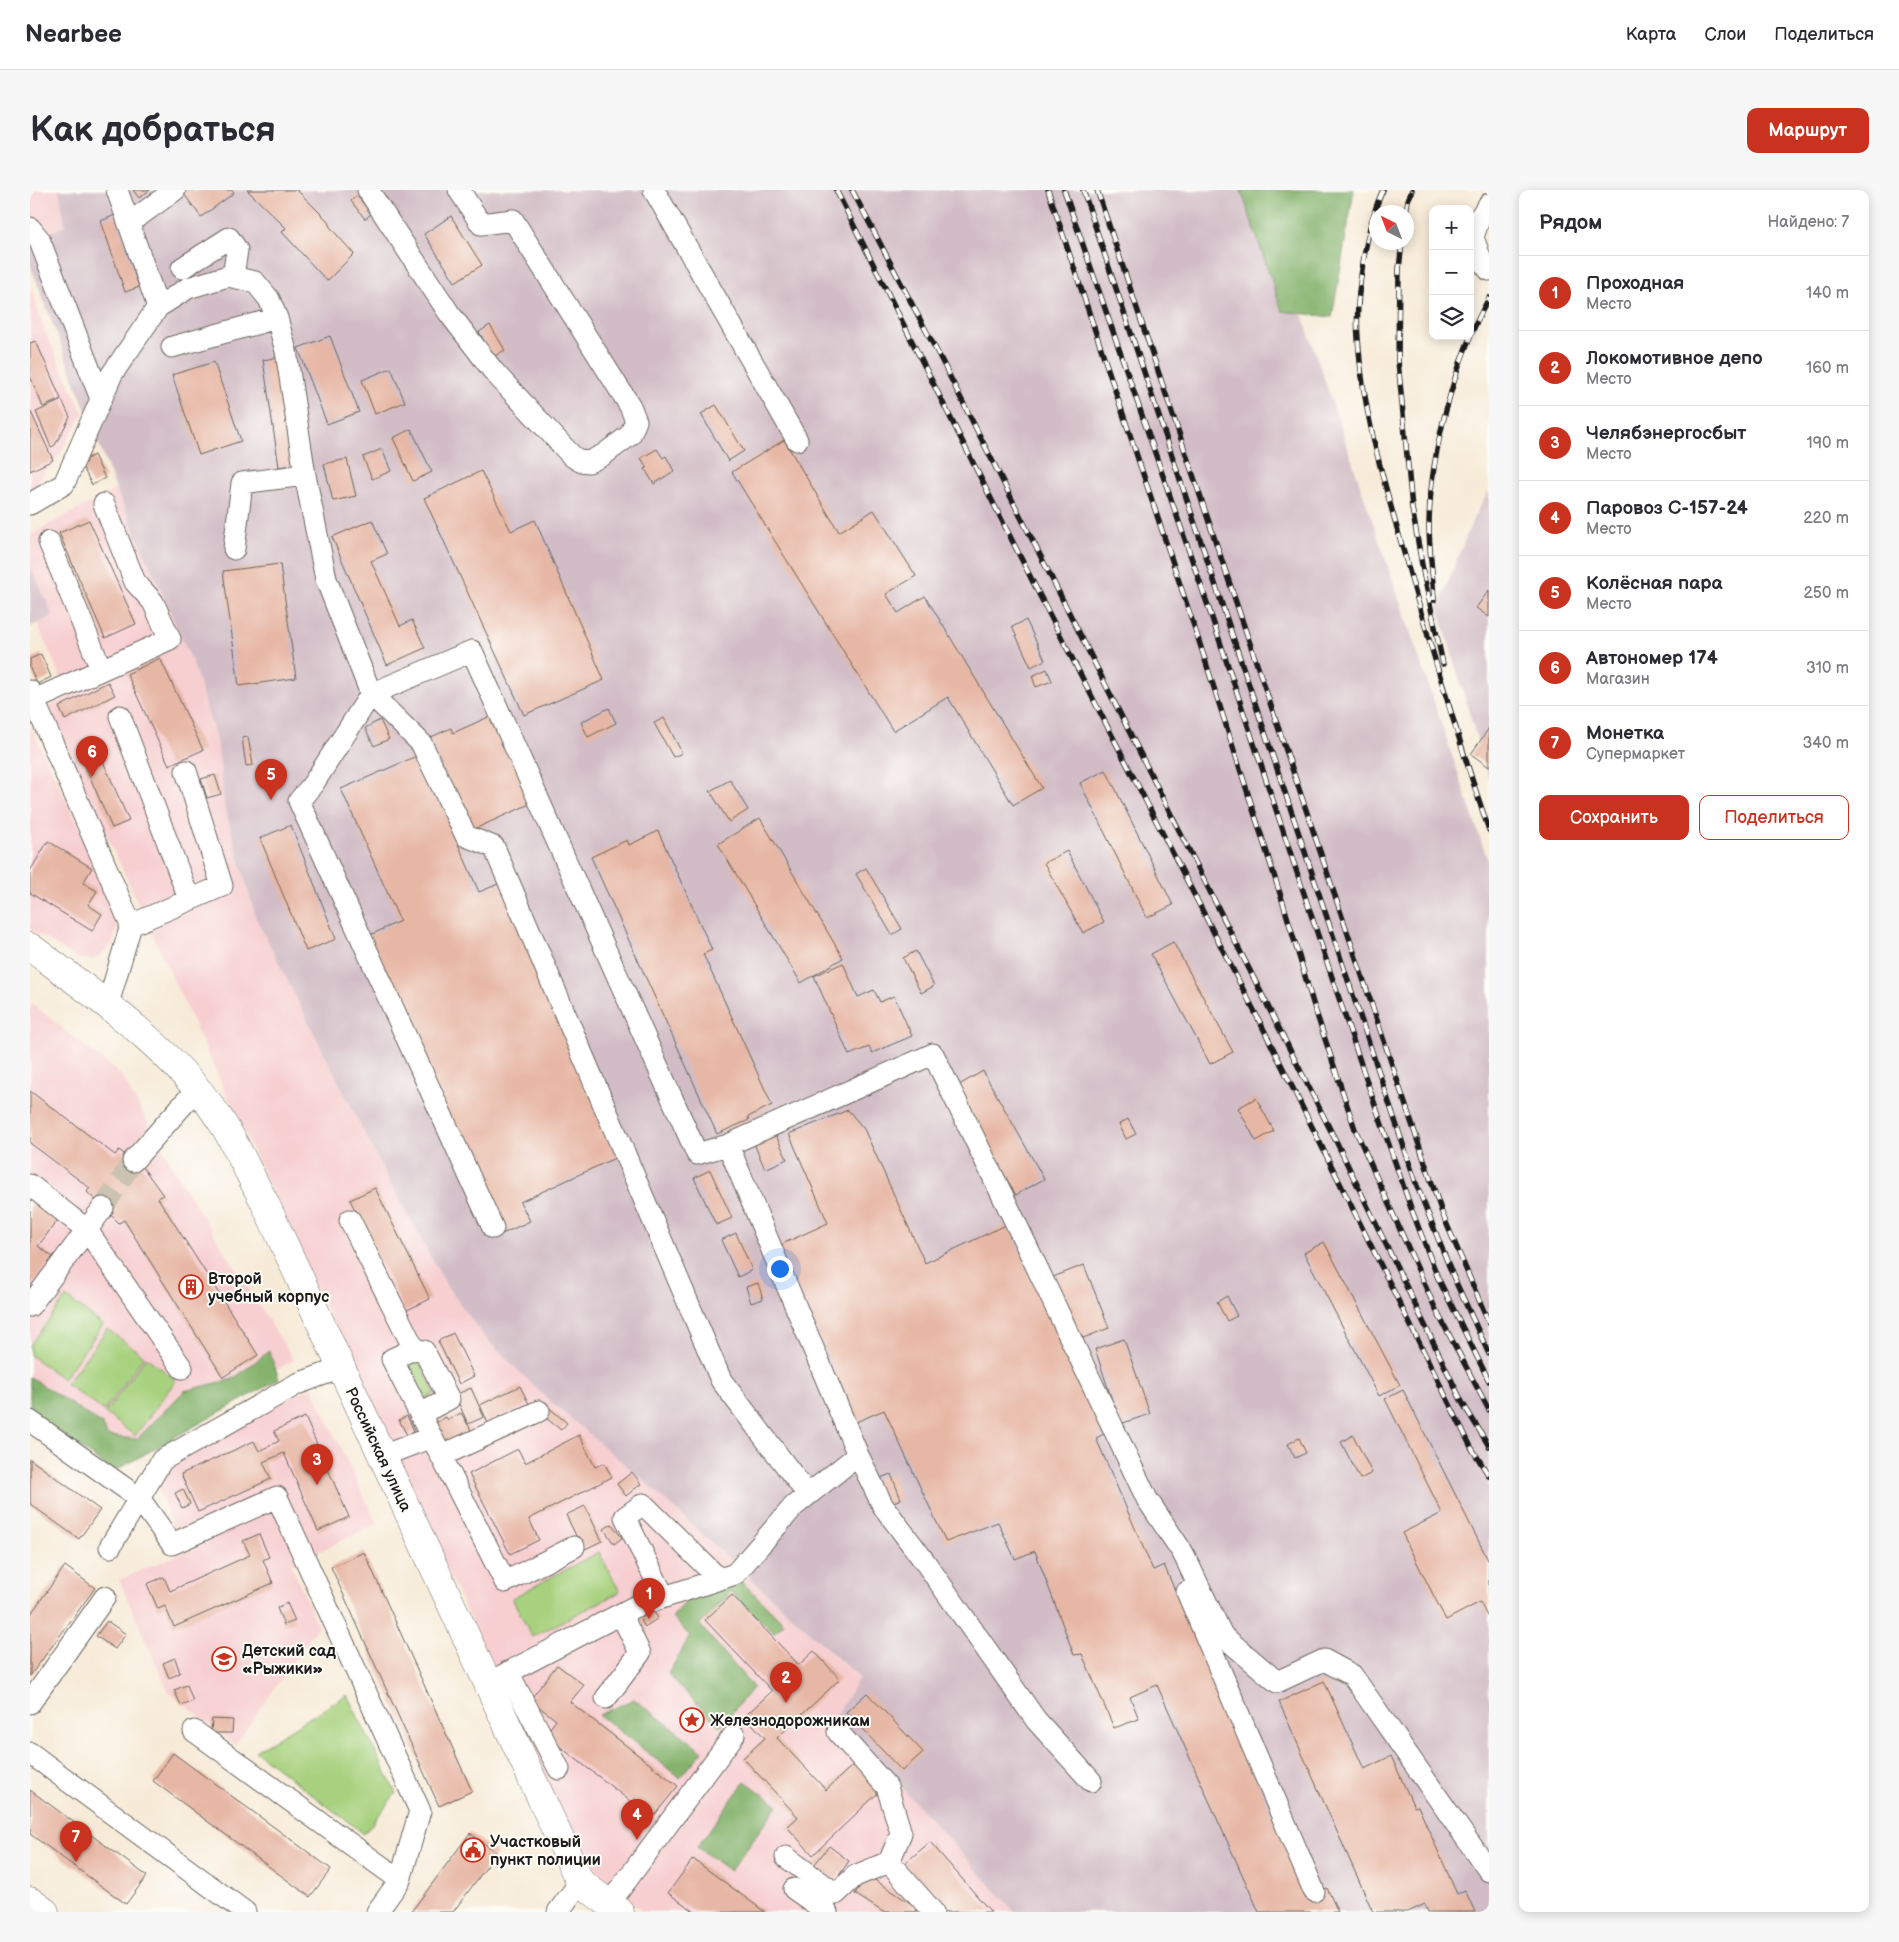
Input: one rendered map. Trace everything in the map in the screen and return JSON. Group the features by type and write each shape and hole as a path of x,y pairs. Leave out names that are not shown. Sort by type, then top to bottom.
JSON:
{"main road":[{"name":"Российская улица","path":"30,947 108,1004 161,1051 196,1090 222,1124 264,1201 382,1456 498,1678 580,1882 615,1908"},
{"name":"Российская улица","path":"30,968 108,1004"},
{"path":"30,1901 45,1912"}],"street":[{"path":"117,190 158,307"},
{"path":"129,223 175,190"},
{"path":"368,190 449,313 494,372 572,456 580,461 589,462 603,455 630,435 636,421 630,406 513,220 481,224 459,190"},
{"path":"654,190 796,440"},
{"path":"1489,204 1480,217 1473,237 1481,260 1489,270"},
{"path":"30,228 39,239 101,399"},
{"path":"182,268 229,238 237,250 233,277"},
{"path":"30,504 64,484 112,374 158,307 188,288 228,276 255,282 269,299 277,318 286,350 305,475 326,579 371,694 421,743 466,836 494,847 721,1380 808,1495"},
{"path":"172,347 277,318"},
{"path":"234,549 242,483 305,475"},
{"path":"104,504 135,582 154,602 170,639 101,669 32,695 131,925 108,1004"},
{"path":"49,542 101,669"},
{"path":"493,1228 299,801 313,784 371,694 472,651 697,1154 728,1145 933,1054 1147,1499 1314,1891"},
{"path":"120,716 189,899"},
{"path":"131,925 222,886 186,770"},
{"path":"133,1160 196,1090"},
{"path":"728,1145 858,1455 883,1506 925,1562 1036,1720 1090,1782"},
{"path":"30,1185 87,1230 182,1368"},
{"path":"30,1306 104,1208"},
{"path":"350,1220 414,1349"},
{"path":"420,1414 449,1399 424,1351 414,1349 392,1359 505,1582 574,1547"},
{"path":"110,1546 162,1460 297,1384 340,1368"},
{"path":"441,1456 539,1411"},
{"path":"30,1421 139,1498 172,1544 277,1497 420,1811 400,1880 377,1912"},
{"path":"382,1456 432,1437"},
{"path":"559,1769 498,1678 634,1607 735,1574 794,1506 858,1455"},
{"path":"1147,1499 1183,1553 1222,1635 1277,1682 1324,1660 1352,1675 1489,1871"},
{"path":"664,1597 626,1517 644,1504 719,1579"},
{"path":"30,1703 105,1597"},
{"path":"606,1698 640,1653 621,1614"},
{"path":"194,1731 400,1880"},
{"path":"786,1857 836,1894 855,1876 889,1862 901,1832 887,1787 838,1732"},
{"path":"615,1908 734,1735"},
{"path":"30,1753 245,1912"},
{"path":"889,1862 933,1912"},
{"path":"558,1912 580,1882"},
{"path":"794,1889 827,1912"}],"shaded area":[{"path":"30,190 59,190 65,225 30,244"},
{"path":"59,190 1260,190 1489,864 1489,1912 1015,1912 836,1716 859,1678 641,1478 545,1397 486,1339 446,1285 379,1162 256,918 224,806 218,747 193,664 116,489 30,264 30,244 65,225"},
{"path":"30,285 45,332 83,413 60,454 30,491"},
{"path":"116,489 193,664 218,747 224,806 256,918 379,1162 446,1285 486,1339 545,1397 641,1478 859,1679 836,1716 1015,1912 644,1912 608,1885 576,1848 47,707 69,697 30,607 30,535"},
{"path":"1489,491 1489,779 1438,607 1474,517"},
{"path":"30,565 53,616 30,627"},
{"path":"30,726 114,898 120,919 112,945 99,957 90,960 76,958 30,929"},
{"path":"30,1002 121,1075 189,1195 294,1360 141,1446 79,1436 30,1401"},
{"path":"312,1387 377,1524 291,1565 318,1626 235,1745 168,1691 119,1580 184,1552 148,1464"}],"green space":[{"path":"1241,190 1354,190 1332,317 1282,311"},
{"path":"66,1297 103,1325 63,1379 30,1355 30,1345"},
{"path":"107,1329 144,1356 104,1411 66,1384"},
{"path":"269,1351 279,1379 118,1469 111,1470 30,1412 30,1377 103,1425 107,1436 137,1439 184,1391 233,1379"},
{"path":"146,1357 176,1380 135,1436 105,1413"},
{"path":"418,1359 435,1394 425,1398 408,1364"},
{"path":"599,1552 620,1592 532,1637 512,1598"},
{"path":"740,1580 784,1623 774,1633 731,1592 700,1625 753,1687 720,1727 668,1674 690,1636 672,1617 695,1592"},
{"path":"347,1695 396,1793 364,1834 255,1751"},
{"path":"634,1699 703,1751 680,1778 599,1715"},
{"path":"745,1781 778,1805 730,1871 697,1847"}],"building":[{"path":"133,190 150,190 139,198"},
{"path":"181,190 232,190 234,193 201,217"},
{"path":"247,190 297,190 327,220 330,227 354,254 327,281 282,232 286,228"},
{"path":"357,195 371,214 365,219 351,201"},
{"path":"115,215 139,287 125,292 101,221"},
{"path":"451,216 482,265 455,282 424,234"},
{"path":"490,325 505,350 493,357 479,332"},
{"path":"330,336 359,412 327,424 298,348"},
{"path":"36,341 61,399 43,407 30,376 30,343"},
{"path":"279,357 298,464 279,467 263,360"},
{"path":"214,362 241,441 199,455 172,375"},
{"path":"391,368 405,402 375,414 362,380"},
{"path":"62,400 70,417 55,445 51,447 36,412"},
{"path":"716,405 744,451 728,461 701,414"},
{"path":"30,410 53,460 30,471"},
{"path":"411,429 432,472 413,481 393,438"},
{"path":"784,440 839,532 874,510 916,576 886,594 898,613 925,596 1042,788 1013,805 948,697 893,731 732,472"},
{"path":"382,449 391,471 372,479 363,457"},
{"path":"657,449 663,458 666,456 674,471 654,484 641,458"},
{"path":"94,455 105,478 92,485 80,462"},
{"path":"347,459 356,496 333,501 324,464"},
{"path":"481,471 511,531 535,520 604,680 524,715 424,498"},
{"path":"89,520 136,624 105,638 59,533"},
{"path":"372,520 387,554 371,561 400,626 412,620 425,648 387,665 332,537"},
{"path":"280,564 296,678 239,686 223,571"},
{"path":"1489,590 1489,617 1476,608"},
{"path":"1026,620 1045,660 1031,667 1012,627"},
{"path":"41,654 51,677 37,684 30,668 30,659"},
{"path":"160,658 203,750 169,765 127,674"},
{"path":"1047,669 1052,681 1036,687 1032,676"},
{"path":"108,682 115,695 65,720 59,707"},
{"path":"609,708 616,723 588,737 581,722"},
{"path":"493,715 532,803 470,831 429,738 451,728 453,733"},
{"path":"664,718 682,753 673,757 654,723"},
{"path":"380,720 389,739 374,746 365,728"},
{"path":"1489,728 1489,767 1471,754"},
{"path":"248,737 253,765 246,766 242,738"},
{"path":"99,752 129,821 112,828 82,759"},
{"path":"419,755 479,892 503,882 617,1157 520,1202 530,1221 502,1234 364,938 400,921 341,789"},
{"path":"1106,770 1173,905 1147,918 1080,783"},
{"path":"215,775 221,794 207,798 201,779"},
{"path":"730,780 748,810 729,822 710,791"},
{"path":"760,818 843,958 801,983 718,844"},
{"path":"291,825 336,939 306,951 260,838"},
{"path":"658,831 712,950 703,954 772,1105 748,1117 749,1120 717,1134 591,857 627,840 629,845"},
{"path":"48,841 92,868 83,883 97,891 88,905 102,914 92,931 30,893 30,871"},
{"path":"1067,851 1104,922 1083,933 1044,863"},
{"path":"866,868 902,929 892,935 856,874"},
{"path":"1173,942 1233,1052 1210,1064 1151,954"},
{"path":"916,951 934,986 921,993 903,958"},
{"path":"843,963 858,997 874,990 880,1002 894,996 912,1036 872,1053 869,1047 849,1055 814,976"},
{"path":"983,1071 1044,1179 1016,1195 954,1088"},
{"path":"30,1091 115,1155 119,1150 144,1169 163,1195 158,1198 258,1355 223,1377 124,1220 119,1223 87,1192 90,1188 30,1143"},
{"path":"1256,1098 1274,1131 1256,1141 1238,1108"},
{"path":"848,1110 864,1129 925,1263 1008,1224 1104,1434 1096,1438 1153,1570 1164,1565 1307,1896 1327,1888 1338,1912 1259,1912 1157,1685 1130,1697 1139,1719 1114,1728 1082,1654 1074,1655 1035,1551 1015,1559 998,1522 946,1542 884,1410 856,1422 780,1245 828,1223 789,1134"},
{"path":"1128,1119 1136,1134 1126,1139 1119,1124"},
{"path":"773,1129 787,1159 765,1169 752,1139"},
{"path":"710,1170 732,1218 716,1225 694,1178"},
{"path":"375,1188 430,1299 405,1311 350,1200"},
{"path":"30,1195 60,1217 38,1246 53,1257 30,1288"},
{"path":"736,1233 752,1270 738,1277 721,1240"},
{"path":"1324,1242 1400,1385 1379,1396 1304,1253"},
{"path":"1084,1265 1109,1328 1078,1340 1053,1277"},
{"path":"758,1283 763,1299 751,1303 746,1287"},
{"path":"1227,1296 1237,1316 1227,1321 1217,1302"},
{"path":"453,1333 474,1376 459,1384 438,1341"},
{"path":"1124,1339 1150,1414 1120,1424 1095,1349"},
{"path":"520,1386 529,1404 488,1423 480,1405"},
{"path":"471,1388 484,1417 468,1424 455,1395"},
{"path":"1403,1390 1489,1562 1489,1615 1487,1616 1480,1602 1446,1620 1402,1533 1442,1513 1385,1399"},
{"path":"547,1406 567,1423 561,1430 541,1414"},
{"path":"461,1413 471,1430 443,1445 432,1425 446,1417 448,1420"},
{"path":"407,1416 414,1431 407,1435 399,1420"},
{"path":"305,1417 349,1517 318,1531 284,1453 263,1462 271,1479 198,1512 181,1474 254,1441 259,1451 279,1441 274,1431"},
{"path":"579,1435 595,1467 604,1463 612,1477 529,1519 539,1540 510,1554 469,1474 518,1449 525,1463"},
{"path":"1353,1435 1372,1473 1360,1479 1341,1442"},
{"path":"1299,1438 1306,1453 1295,1458 1288,1444"},
{"path":"30,1459 100,1510 79,1539 30,1504"},
{"path":"632,1472 641,1484 626,1496 617,1484"},
{"path":"891,1474 901,1499 886,1505 875,1480"},
{"path":"183,1489 190,1504 182,1508 175,1493"},
{"path":"585,1506 602,1541 583,1550 566,1515"},
{"path":"612,1524 622,1538 614,1544 604,1529"},
{"path":"259,1534 269,1557 263,1560 273,1583 174,1627 165,1606 158,1609 147,1584 164,1577 170,1591 250,1555 243,1541"},
{"path":"364,1552 472,1791 439,1806 331,1567"},
{"path":"65,1566 95,1588 30,1676 30,1615"},
{"path":"732,1595 799,1665 814,1651 840,1679 777,1738 826,1790 854,1764 880,1791 813,1855 787,1827 798,1817 743,1758 765,1738 745,1716 772,1691 705,1620"},
{"path":"287,1603 295,1621 284,1625 277,1608"},
{"path":"653,1610 658,1618 645,1627 640,1619"},
{"path":"107,1621 126,1634 115,1649 96,1636"},
{"path":"175,1658 180,1673 169,1678 163,1663"},
{"path":"557,1665 584,1685 570,1702 678,1786 652,1818 545,1735 556,1720 530,1700"},
{"path":"1324,1681 1364,1769 1391,1756 1414,1807 1418,1806 1457,1894 1465,1890 1475,1912 1428,1912 1425,1904 1408,1912 1373,1912 1279,1702"},
{"path":"187,1685 193,1701 181,1705 174,1690"},
{"path":"867,1693 923,1752 902,1771 846,1712"},
{"path":"212,1719 233,1720 232,1733 211,1733"},
{"path":"173,1753 331,1869 310,1897 153,1781"},
{"path":"30,1790 147,1876 126,1904 30,1834"},
{"path":"470,1833 497,1853 453,1912 411,1912"},
{"path":"930,1842 991,1912 946,1912 904,1864"},
{"path":"829,1846 849,1861 835,1881 814,1865"},
{"path":"693,1859 765,1912 695,1912 668,1893"},
{"path":"867,1875 918,1908 915,1912 883,1912 855,1894"}],"tunnel":[{"path":"103,1208 133,1161"}],"railway":[{"path":"836,190 1039,594 1262,1026 1471,1447 1489,1476"},
{"path":"852,190 941,359 1337,1143 1462,1402 1489,1446"},
{"path":"1048,190 1198,638 1313,1003 1355,1129 1436,1310 1489,1410"},
{"path":"1064,190 1207,603 1411,1208 1438,1278 1489,1381"},
{"path":"1083,190 1417,1186 1453,1276 1489,1354"},
{"path":"1097,190 1442,1213 1489,1323"},
{"path":"1383,190 1368,235 1358,300 1358,338 1366,401 1379,463 1413,585 1459,739 1489,830"},
{"path":"1407,205 1412,190"},
{"path":"1401,250 1399,269 1398,361 1412,508 1443,664"},
{"path":"1434,600 1429,524 1430,497 1439,438 1465,349 1489,298"}],"place":[{"name":"Автономер 174","path":"92,777"},
{"name":"Колёсная пара","path":"271,800"},
{"name":"Второй учебный корпус","path":"191,1287"},
{"name":"Челябэнергосбыт","path":"317,1485"},
{"name":"Проходная","path":"649,1619"},
{"name":"Детский сад «Рыжики»","path":"224,1659"},
{"name":"Локомотивное депо","path":"786,1703"},
{"name":"Железнодорожникам","path":"692,1720"},
{"name":"Паровоз С-157-24","path":"637,1840"},
{"name":"Участковый пункт полиции","path":"473,1850"},
{"name":"Монетка","path":"76,1862"}]}
